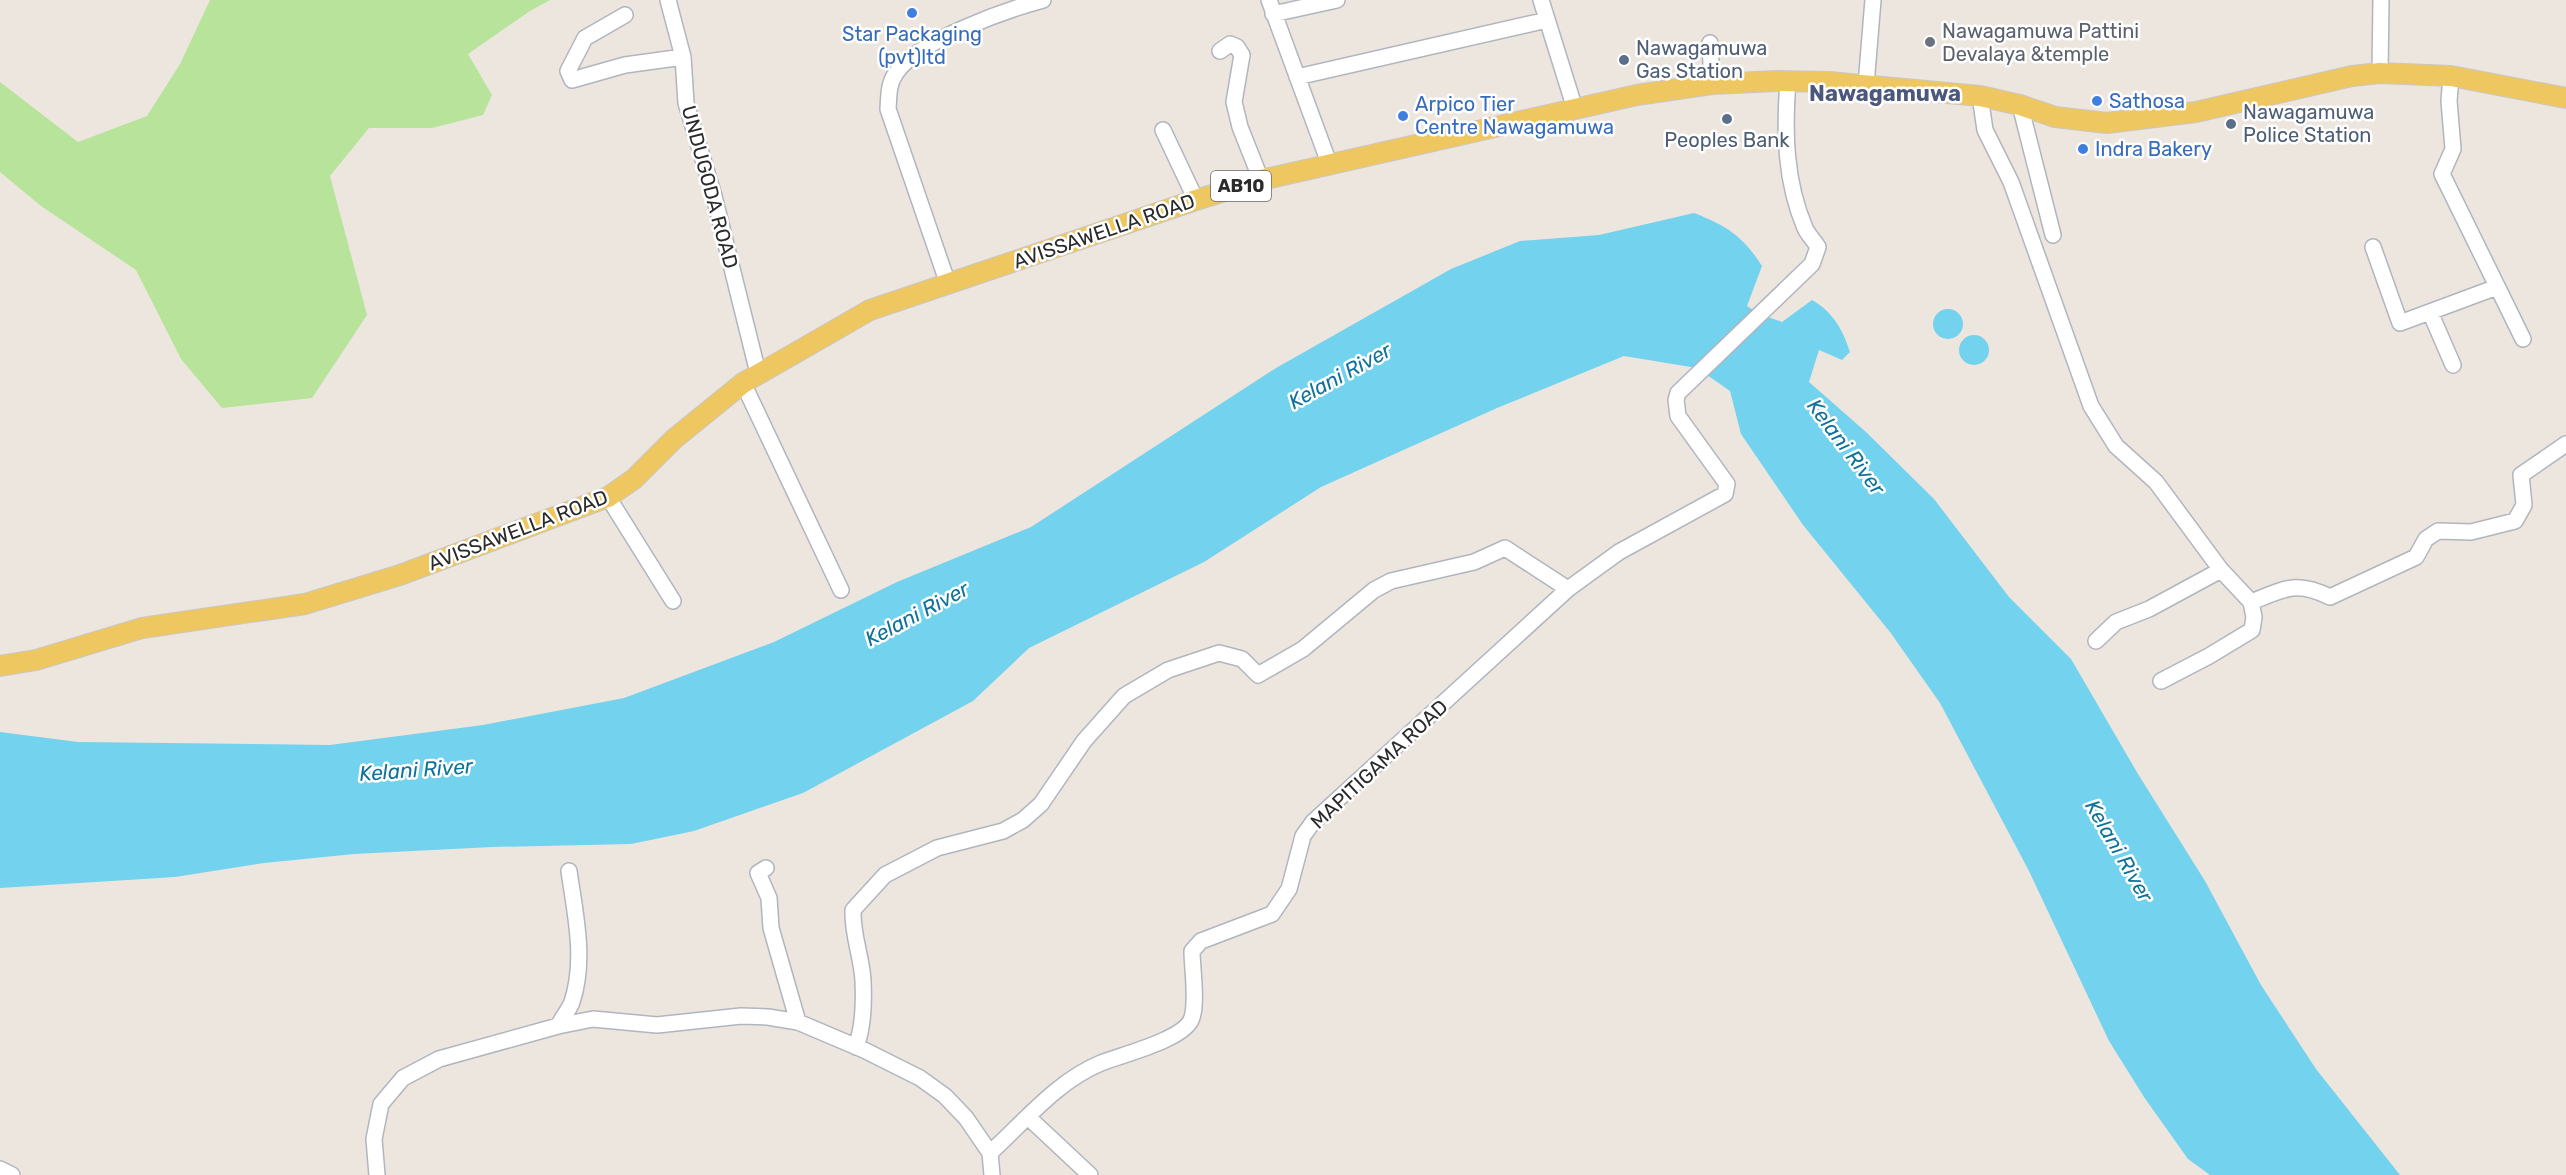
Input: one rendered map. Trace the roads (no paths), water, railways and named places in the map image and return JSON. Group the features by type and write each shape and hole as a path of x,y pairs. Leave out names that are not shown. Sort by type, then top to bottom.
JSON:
{"main road":[{"name":"AVISSAWELLA ROAD","path":"0,666 36,660 142,628 305,604 400,575 608,497 634,479 674,439 750,378 870,310 1196,200 1261,180 1329,163 1637,95 1712,84 1788,81 1866,85 1980,96 2020,105 2055,117 2108,123 2196,112 2352,76 2380,73 2451,76 2566,98"}],"street":[{"name":"UNDUGODA ROAD","path":"668,0 683,57 686,104 714,196 750,378 841,590"},
{"path":"948,284 888,109 889,88 895,74 906,61 947,36 1018,7 1043,0"},
{"path":"1329,163 1271,7 1336,0"},
{"path":"1541,0 1575,109"},
{"path":"1866,85 1873,0"},
{"path":"2380,0 2380,73"},
{"path":"625,15 585,38 568,71 572,80 625,65 683,57"},
{"path":"1297,77 1547,20"},
{"path":"1710,43 1712,84"},
{"path":"1220,51 1230,44 1237,47 1242,55 1234,102 1240,127 1261,180"},
{"path":"1227,73 1236,93"},
{"path":"2451,76 2449,101 2453,149 2442,174 2523,339"},
{"name":"MAPITIGAMA ROAD","path":"990,1153 1068,1081 1097,1065 1179,1033 1191,1021 1194,1005 1192,951 1201,941 1272,914 1289,890 1303,836 1312,822 1568,589 1619,552 1725,494 1727,484 1678,416 1676,400 1678,393 1812,264 1818,248 1806,231 1791,184 1786,153 1788,81"},
{"path":"1980,96 1985,130 2011,182 2091,406 2116,446 2156,482 2221,570 2251,602 2254,617 2252,630 2210,656 2161,681"},
{"path":"2020,105 2053,235"},
{"path":"1163,130 1196,200"},
{"path":"2373,247 2400,324 2497,287"},
{"path":"2430,312 2453,365"},
{"path":"2251,602 2292,587 2311,588 2330,597 2416,557 2426,539 2438,531 2471,532 2515,521 2524,505 2521,475 2566,444"},
{"path":"608,497 673,601"},
{"path":"856,1047 860,1037 863,980 852,925 853,910 885,875 937,848 1003,831 1023,820 1041,804 1084,741 1124,696 1168,670 1219,653 1242,659 1258,675 1303,649 1374,590 1391,581 1474,562 1505,548 1568,589"},
{"path":"2096,641 2116,622 2149,609 2221,570"},
{"path":"766,868 758,873 769,898 771,928 798,1022"},
{"path":"558,1026 572,1004 577,980 579,942 569,871"},
{"path":"377,1175 374,1139 381,1104 403,1078 439,1059 558,1026 593,1019 657,1025 741,1016 768,1017 798,1022 920,1078 945,1096 966,1118 990,1153 992,1175"},
{"path":"1028,1117 1090,1175"},
{"path":"0,1169 12,1175"}],"water":[{"name":"Kelani River","path":"1694,213 1716,223 1741,239 1762,266 1747,306 1759,314 1782,322 1812,300 1826,310 1836,322 1850,352 1842,360 1819,350 1809,382 1866,432 1934,499 2009,597 2071,659 2138,774 2205,881 2261,985 2316,1069 2400,1175 2210,1175 2188,1159 2144,1097 2109,1041 2029,871 1940,703 1890,632 1803,525 1741,434 1730,391 1697,368 1624,356 1497,408 1321,487 1204,562 1029,648 973,701 803,793 694,831 631,844 492,847 354,854 264,863 175,877 0,888 0,732 78,742 330,745 483,725 624,698 774,642 897,582 1031,527 1276,368 1451,269 1520,241 1599,235"},
{"path":"1948,309 1959,313 1963,324 1959,335 1948,339 1937,335 1933,324 1937,313"},
{"path":"1974,335 1985,339 1989,350 1985,361 1974,365 1963,361 1959,350 1963,339"}],"place":[{"name":"Star Packaging (pvt)ltd","path":"912,13"},
{"name":"Nawagamuwa Pattini Devalaya &temple","path":"1930,42"},
{"name":"Nawagamuwa Gas Station","path":"1624,60"},
{"name":"Sathosa","path":"2097,101"},
{"name":"Arpico Tier Centre Nawagamuwa","path":"1403,116"},
{"name":"Peoples Bank","path":"1727,119"},
{"name":"Nawagamuwa Police Station","path":"2231,124"},
{"name":"Indra Bakery","path":"2083,149"}],"district":[{"name":"Nawagamuwa","path":"1885,93"}]}
